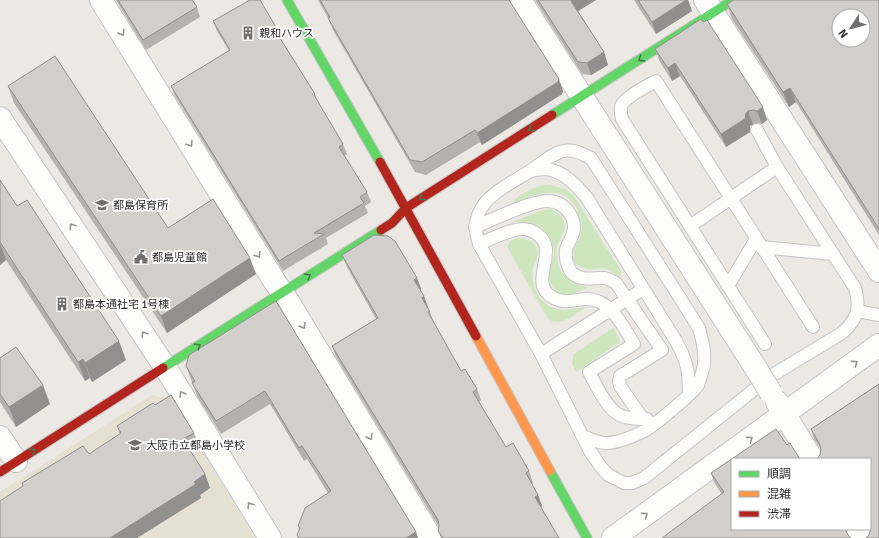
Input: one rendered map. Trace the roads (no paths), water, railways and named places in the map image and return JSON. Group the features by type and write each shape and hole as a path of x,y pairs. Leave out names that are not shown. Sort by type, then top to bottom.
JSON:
{"street":[{"path":"101,0 431,538"},
{"path":"287,0 406,208 587,538"},
{"path":"520,0 757,370 811,458"},
{"path":"0,437 8,467 392,223 406,208 582,97 709,6 733,0"},
{"path":"709,6 879,271"},
{"path":"0,118 165,367 270,538"},
{"path":"613,538 879,345"}],"lane":[{"path":"765,344 622,119 620,112 621,106 626,100 656,81 813,327"},
{"path":"583,436 594,441 607,443 627,438 645,430 663,417 689,394 697,385 702,374 705,360 699,328 591,158 576,151 564,151 548,158 490,196 481,207 475,227 479,244 541,354 590,451 608,475 624,483 632,483 644,478 771,376 842,333 851,325 857,311 858,299 855,288 777,167 757,130"},
{"path":"690,226 777,167"},
{"path":"530,171 546,169 555,172 576,185 587,198 676,341 685,358 689,376 689,394"},
{"path":"475,227 537,203 548,201 558,203 567,208 573,218 574,229 566,245 565,254 567,265 572,273 580,278 607,279 616,283 662,350 620,376 620,386 643,419"},
{"path":"479,244 512,231 523,229 532,231 539,236 543,241 546,250 542,285 550,297 566,302 587,299 599,301 611,310 634,344 589,372 607,403 618,415 643,419 663,417"},
{"path":"758,243 833,254"},
{"path":"728,286 758,243"},
{"path":"541,354 628,300 643,289"},
{"path":"857,311 879,315"}],"place":[{"name":"親和ハウス","path":"248,33"},
{"name":"都島保育所","path":"102,205"},
{"name":"都島児童館","path":"141,257"},
{"name":"都島本通社宅 1号棟","path":"62,304"},
{"name":"大阪市立都島小学校","path":"135,445"}]}
